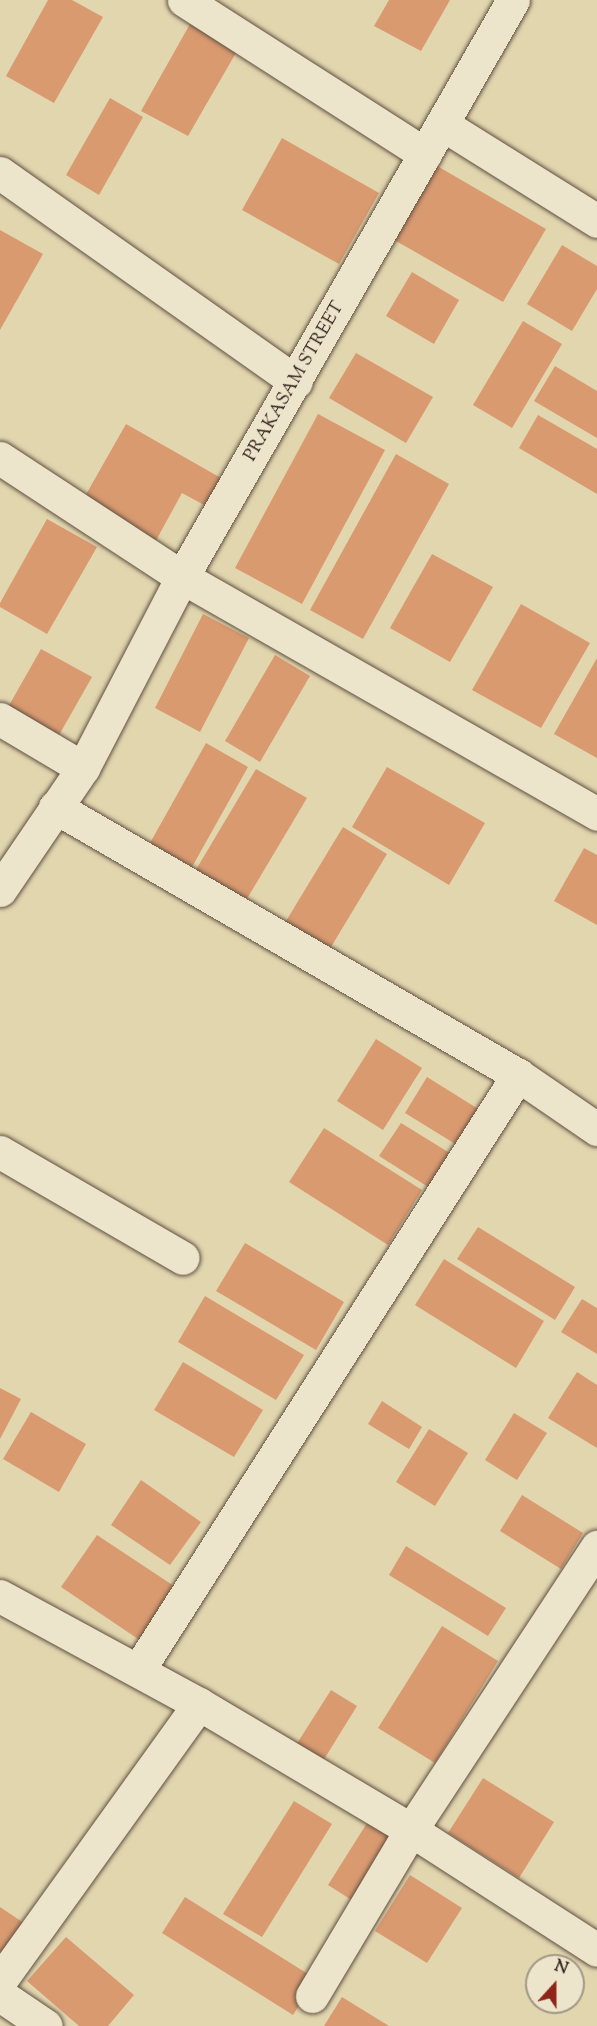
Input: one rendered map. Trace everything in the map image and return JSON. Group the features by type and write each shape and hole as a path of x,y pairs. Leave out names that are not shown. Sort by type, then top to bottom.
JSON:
{"street":[{"path":"184,0 424,154"},
{"name":"PRAKASAM STREET","path":"0,890 83,768 182,577 296,382 513,0"},
{"path":"442,124 597,220"},
{"path":"0,173 296,382"},
{"path":"0,458 182,577 597,814"},
{"path":"0,720 83,768"},
{"path":"55,807 518,1075 597,1129"},
{"path":"139,1669 518,1075"},
{"path":"0,1152 183,1258"},
{"path":"312,1996 411,1830 597,1547"},
{"path":"0,1596 139,1669 199,1704 411,1830 597,1950"},
{"path":"0,1981 199,1704"},
{"path":"0,1995 46,2026"}],"building":[{"path":"48,0 72,0 103,17 54,103 6,76"},
{"path":"389,0 450,0 421,51 374,26"},
{"path":"190,24 237,51 188,136 141,111"},
{"path":"110,98 143,117 99,195 66,175"},
{"path":"282,138 379,193 339,264 242,210"},
{"path":"432,163 546,229 503,302 389,237"},
{"path":"0,230 43,254 0,330"},
{"path":"562,245 597,266 597,289 572,331 527,304"},
{"path":"412,272 459,300 434,344 386,316"},
{"path":"523,321 562,344 512,428 473,405"},
{"path":"356,353 433,397 406,443 329,398"},
{"path":"555,366 597,391 597,438 534,401"},
{"path":"318,414 385,450 302,604 235,568"},
{"path":"538,415 597,449 597,494 519,448"},
{"path":"126,424 221,478 206,506 182,493 153,546 80,505"},
{"path":"396,454 449,484 363,639 310,610"},
{"path":"47,519 97,547 47,634 0,607 0,603"},
{"path":"432,554 493,587 450,662 390,628"},
{"path":"521,604 590,643 541,728 472,690"},
{"path":"203,614 249,638 200,732 155,708"},
{"path":"41,649 92,677 54,744 3,716"},
{"path":"275,655 310,676 260,762 225,741"},
{"path":"597,658 597,758 554,734"},
{"path":"206,743 248,767 192,867 150,843"},
{"path":"387,767 485,823 449,885 352,827"},
{"path":"256,769 307,798 242,907 191,878"},
{"path":"343,827 387,854 328,952 283,926"},
{"path":"584,848 597,855 597,925 554,901"},
{"path":"376,1039 422,1068 383,1130 337,1101"},
{"path":"427,1077 480,1110 457,1145 405,1113"},
{"path":"401,1123 453,1155 433,1190 379,1156"},
{"path":"324,1128 422,1190 388,1245 289,1182"},
{"path":"478,1227 575,1287 555,1320 457,1259"},
{"path":"245,1243 344,1302 316,1350 216,1291"},
{"path":"444,1259 544,1321 516,1368 415,1305"},
{"path":"205,1296 304,1355 276,1400 178,1342"},
{"path":"582,1299 597,1308 597,1354 561,1332"},
{"path":"183,1362 263,1410 234,1457 154,1410"},
{"path":"577,1372 597,1385 597,1448 548,1418"},
{"path":"0,1388 21,1399 0,1439"},
{"path":"382,1401 422,1427 409,1449 368,1424"},
{"path":"31,1412 86,1444 59,1492 3,1459"},
{"path":"514,1413 547,1433 517,1480 485,1460"},
{"path":"429,1429 468,1453 435,1506 396,1482"},
{"path":"141,1480 201,1522 170,1565 111,1525"},
{"path":"522,1495 583,1533 561,1569 500,1531"},
{"path":"97,1535 180,1590 144,1643 61,1587"},
{"path":"406,1546 506,1608 488,1636 389,1575"},
{"path":"442,1626 498,1661 435,1763 378,1728"},
{"path":"331,1690 357,1706 323,1761 296,1745"},
{"path":"483,1778 554,1822 519,1878 448,1833"},
{"path":"294,1801 332,1824 262,1937 223,1914"},
{"path":"367,1823 397,1842 358,1904 328,1885"},
{"path":"410,1875 462,1908 427,1963 375,1931"},
{"path":"185,1897 316,1979 293,2015 162,1933"},
{"path":"0,1907 27,1925 0,1965"},
{"path":"66,1937 134,1995 108,2026 79,2026 27,1981"},
{"path":"342,1997 389,2026 324,2026"}]}
